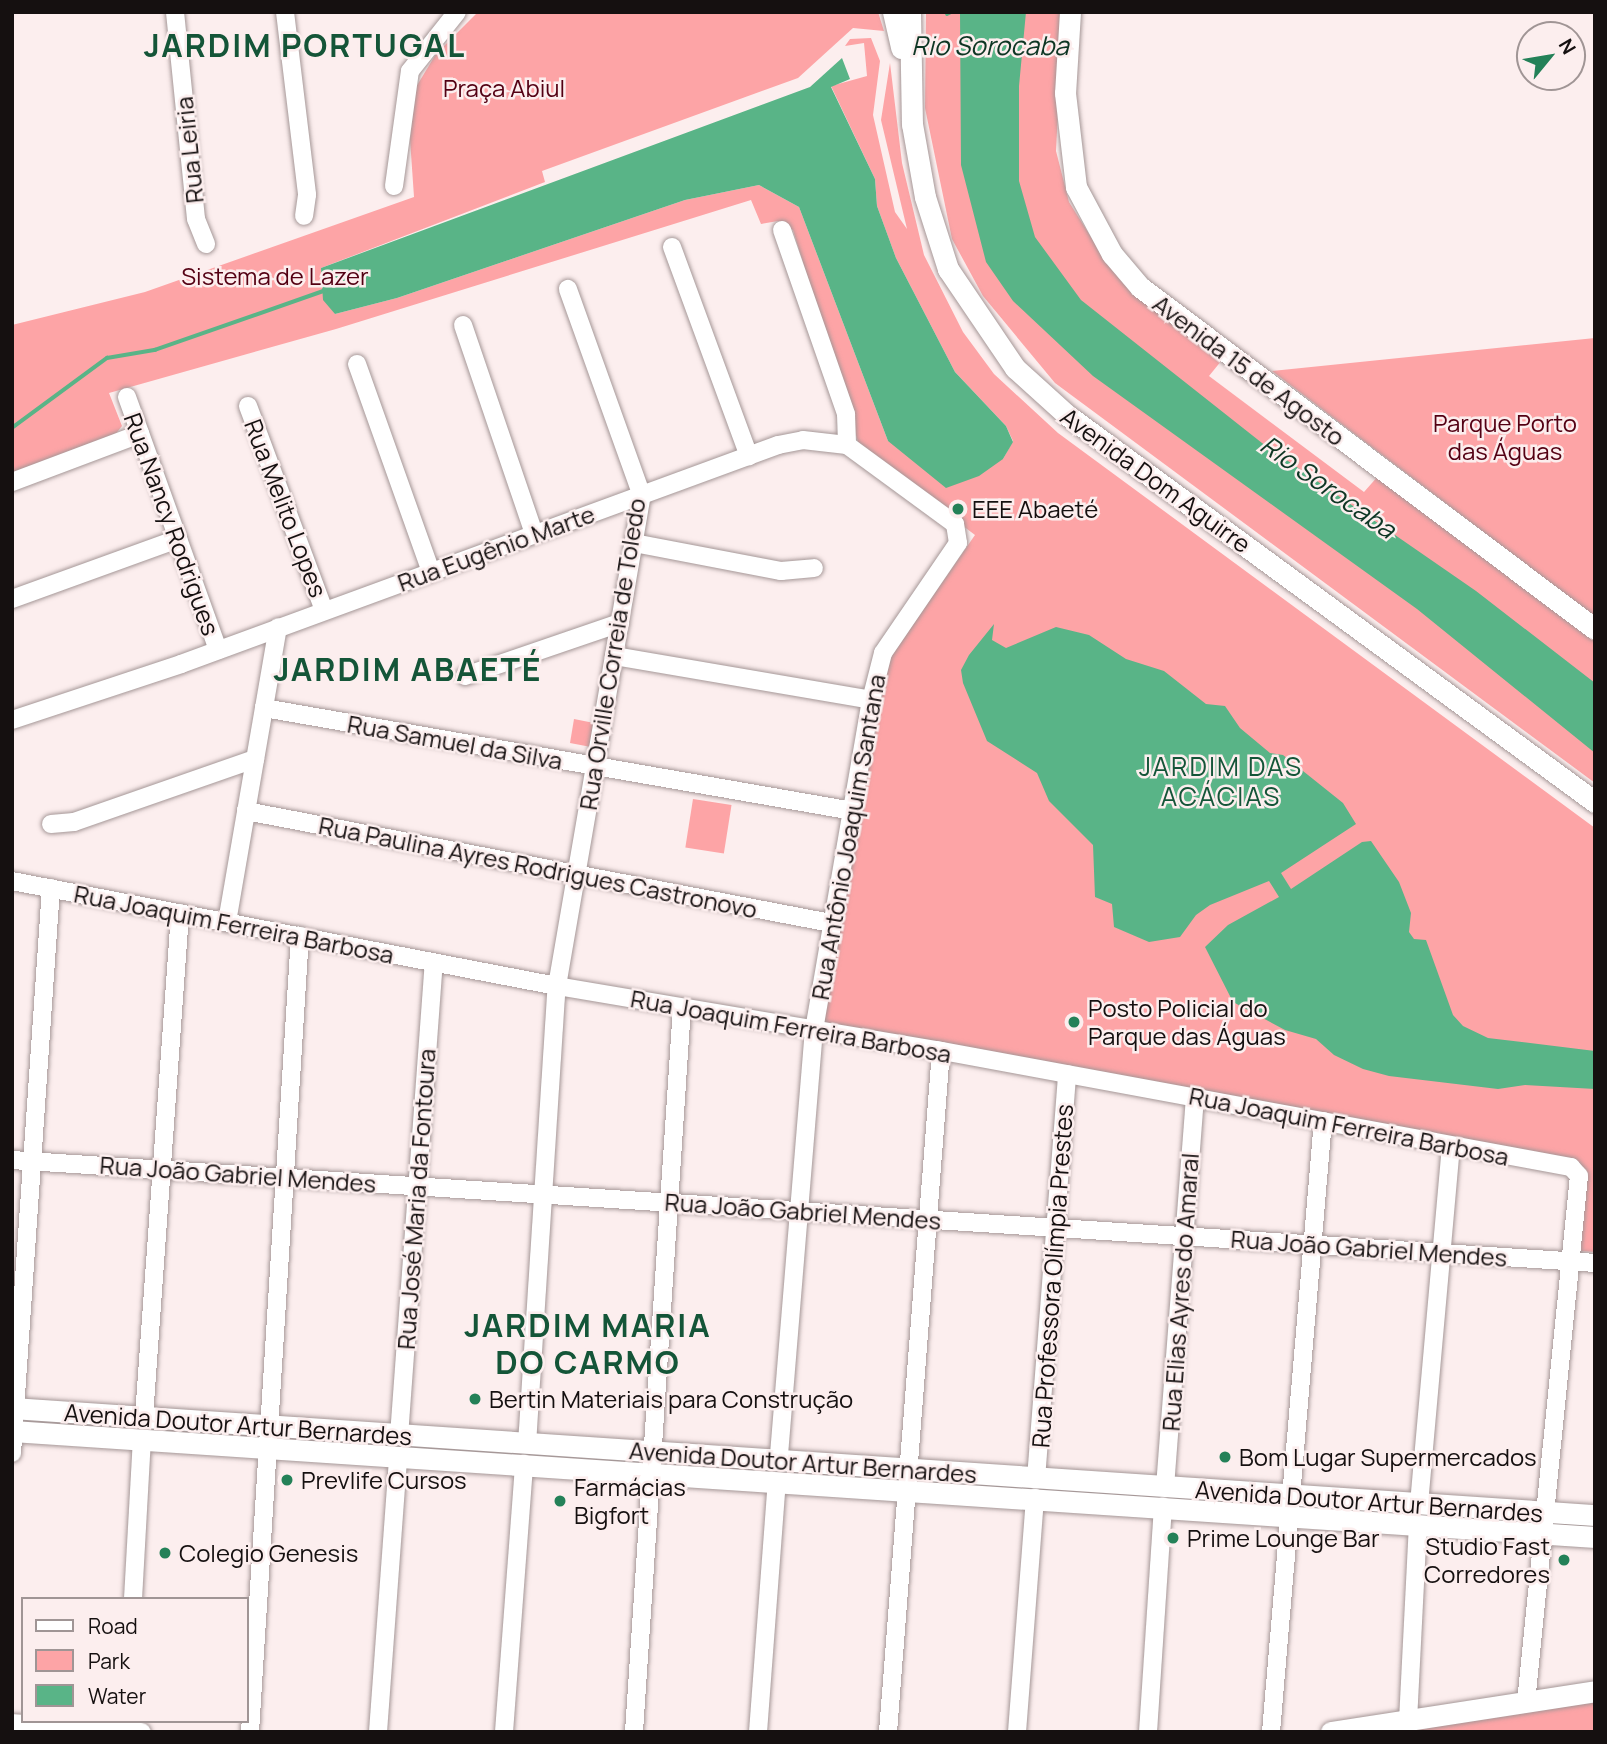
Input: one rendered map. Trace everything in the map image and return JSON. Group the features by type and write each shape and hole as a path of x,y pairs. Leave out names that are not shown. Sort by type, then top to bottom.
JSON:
{"main road":[{"path":"893,12 912,124"},
{"name":"Avenida 15 de Agosto","path":"1070,12 1067,135 1076,187 1112,254 1140,287 1595,629"},
{"path":"1067,57 1082,12"},
{"name":"Avenida Dom Aguirre","path":"911,18 912,124 925,197 948,269 990,336 1036,390 1595,802"},
{"name":"Avenida Doutor Artur Bernardes","path":"14,1408 399,1436 525,1454 651,1462 777,1482 908,1480 1290,1505 1419,1504 1545,1523 1595,1537"},
{"name":"Avenida Doutor Artur Bernardes","path":"13,1431 398,1458 525,1454"},
{"name":"Avenida Doutor Artur Bernardes","path":"651,1462 779,1458 908,1480"},
{"name":"Avenida Doutor Artur Bernardes","path":"1290,1505 1418,1526 1545,1523 1595,1515"},
{"path":"1331,1732 1595,1691"}],"street":[{"name":"Rua Leiria","path":"175,12 197,219 206,244"},
{"path":"285,12 307,195 304,216"},
{"path":"394,186 410,71 457,12"},
{"path":"782,230 846,414 847,445"},
{"path":"671,247 749,456"},
{"name":"Rua Orville Correia de Toledo","path":"504,1732 557,986 642,496 568,289"},
{"path":"463,325 534,533"},
{"path":"357,364 431,572"},
{"name":"Rua Nancy Rodrigues","path":"127,397 218,650"},
{"name":"Rua Melito Lopes","path":"248,405 324,610"},
{"path":"12,482 140,434"},
{"name":"Rua Eugênio Marte","path":"12,720 218,650 749,456 803,440 847,445 955,524 959,533"},
{"name":"Rua Antônio Joaquim Santana","path":"779,1458 814,1029 871,700 883,653 958,543 959,533"},
{"path":"12,599 178,539"},
{"path":"634,543 781,571 814,568"},
{"path":"465,676 620,624"},
{"path":"227,922 278,627"},
{"path":"614,656 871,700"},
{"name":"Rua Samuel da Silva","path":"264,708 853,811"},
{"path":"51,824 74,822 255,759"},
{"name":"Rua Paulina Ayres Rodrigues Castronovo","path":"246,811 831,923"},
{"name":"Rua Joaquim Ferreira Barbosa","path":"12,881 682,1009 941,1051 1571,1167 1579,1176 1572,1262"},
{"path":"12,1453 51,888"},
{"path":"144,1417 180,913"},
{"path":"250,1732 300,936"},
{"name":"Rua José Maria da Fontoura","path":"399,1436 434,962"},
{"path":"634,1732 682,1009"},
{"path":"888,1732 941,1051"},
{"name":"Rua Professora Olímpia Prestes","path":"1017,1732 1068,1074"},
{"name":"Rua Elias Ayres do Amaral","path":"1149,1732 1195,1097"},
{"path":"1270,1732 1323,1122"},
{"path":"1419,1504 1451,1146"},
{"name":"Rua João Gabriel Mendes","path":"12,1160 1595,1263"},
{"path":"1526,1702 1572,1262"},
{"path":"134,1597 142,1440"},
{"path":"378,1732 398,1458"},
{"path":"758,1732 777,1482"},
{"path":"1408,1721 1418,1526"},
{"path":"12,1723 132,1728"}],"green space":[{"path":"478,12 878,12 884,31 853,28 798,78 542,171 545,182 321,268 335,314 397,298 685,200 759,185 799,207 888,441 1003,459 1013,441 1006,426 955,372 896,258 877,206 875,179 831,86 867,76 864,43 845,46 850,39 871,38 880,61 873,115 895,212 907,229 881,120 890,63 902,163 924,255 963,332 994,374 1058,433 1595,828 1595,1252 1579,1251 1578,1162 821,1024 889,659 975,535 860,448 793,230 778,221 761,224 751,200 336,329 109,393 122,426 114,436 12,473 12,325 145,292 414,197 410,139 416,87 436,54"},
{"path":"926,12 1063,12 1056,151 1069,202 1101,253 1222,360 1209,376 1364,492 1379,475 1595,637 1595,783 1055,383 983,296 952,239 925,108"},
{"name":"Parque Porto das Águas","path":"1595,338 1595,617 1272,371"},
{"path":"574,719 599,724 591,747 570,743"},
{"path":"693,799 732,805 724,853 685,847"},
{"path":"1595,1700 1595,1732 1385,1732"}],"water":[{"name":"Rio Sorocaba","path":"960,12 1026,12 1019,86 1019,181 1035,237 1081,300 1262,443 1476,591 1595,683 1595,753 1417,609 1093,376 1013,301 986,262 961,165"},
{"path":"842,58 850,79 831,87 875,179 877,206 896,258 955,372 1006,426 1013,442 1003,459 979,476 946,488 888,441 799,207 759,185 685,200 397,298 335,314 323,300 321,268 810,87"},
{"path":"994,624 992,640 1006,648 1056,627 1089,635 1126,659 1164,671 1206,704 1225,706 1240,728 1270,753 1283,755 1343,803 1356,824 1281,873 1291,889 1362,842 1371,841 1399,882 1411,913 1409,932 1414,939 1426,940 1453,1015 1463,1026 1488,1038 1595,1051 1595,1089 1525,1085 1498,1089 1389,1076 1363,1069 1334,1055 1316,1039 1285,1030 1233,1002 1205,947 1228,925 1279,897 1269,881 1210,905 1196,915 1180,937 1149,942 1114,927 1112,904 1095,897 1093,845 1049,801 1037,773 987,741 963,683 961,670 969,655"}],"waterway":[{"path":"947,14 951,12"},
{"path":"12,428 107,358 155,350 326,290"}],"place":[{"name":"EEE Abaeté","path":"958,509"},
{"name":"Posto Policial do Parque das Águas","path":"1074,1022"},
{"name":"Bertin Materiais para Construção","path":"475,1399"},
{"name":"Bom Lugar Supermercados","path":"1225,1457"},
{"name":"Prevlife Cursos","path":"287,1480"},
{"name":"Farmácias Bigfort","path":"560,1501"},
{"name":"Prime Lounge Bar","path":"1173,1538"},
{"name":"Colegio Genesis","path":"165,1553"},
{"name":"Studio Fast Corredores","path":"1564,1560"}],"district":[{"name":"JARDIM PORTUGAL","path":"305,45"},
{"name":"JARDIM ABAETÉ","path":"408,669"},
{"name":"JARDIM DAS ACÁCIAS","path":"1221,782"},
{"name":"JARDIM MARIA DO CARMO","path":"588,1344"}],"park label":[{"name":"Praça Abiul","path":"504,88"},
{"name":"Sistema de Lazer","path":"275,276"}]}
